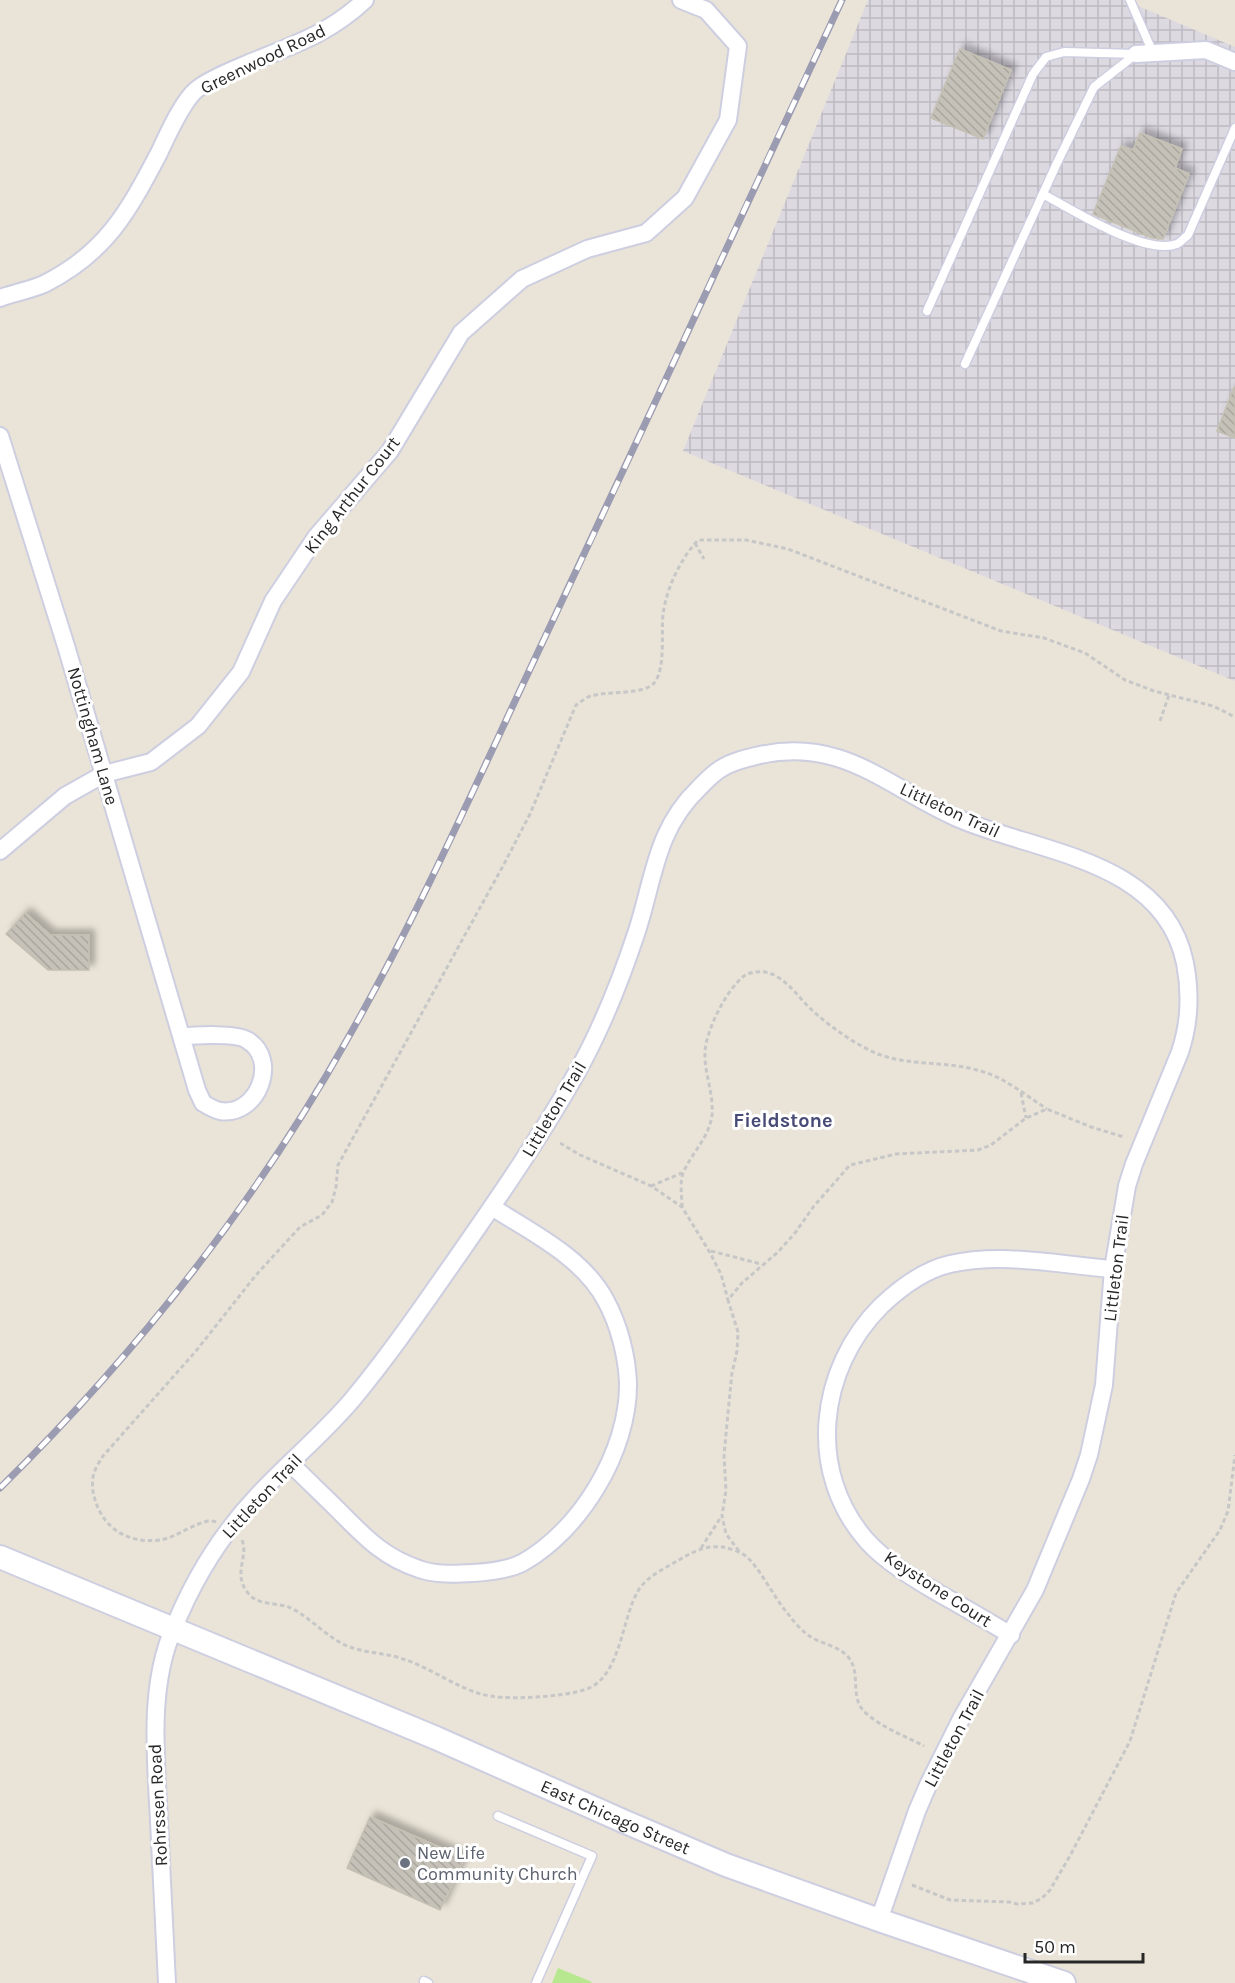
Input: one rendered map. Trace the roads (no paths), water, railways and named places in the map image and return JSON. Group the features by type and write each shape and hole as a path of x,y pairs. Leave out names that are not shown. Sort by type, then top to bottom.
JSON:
{"main road":[{"name":"East Chicago Street","path":"1,1558 436,1738 726,1865 1064,1983"}],"street":[{"name":"Greenwood Road","path":"0,298 42,285 73,267 102,243 130,207 176,119 195,90 230,72 310,39 348,15 364,0"},
{"name":"King Arthur Court","path":"0,851 65,796 104,774 151,762 198,726 241,672 273,601 315,537 390,451 461,333 522,279 587,249 646,233 685,198 728,120 738,46 706,10 681,0"},
{"path":"1136,54 1206,50 1235,62"},
{"name":"Nottingham Lane","path":"0,436 104,774 197,1090 203,1103 221,1111 242,1108 253,1098 261,1082 264,1068 260,1052 246,1038 211,1035 182,1037"},
{"name":"Littleton Trail","path":"173,1629 208,1559 228,1529 261,1492 350,1402 395,1346 543,1132 580,1068 622,975 640,921 662,840 675,814 696,790 727,764 771,753 804,751 831,755 862,766 961,820 1074,856 1115,874 1138,889 1157,907 1181,945 1187,971 1190,1006 1185,1036 1127,1186 1113,1269 1104,1385 1089,1455 1035,1590 961,1719 929,1783 879,1920"},
{"path":"291,1464 371,1544 397,1560 421,1570 458,1574 490,1572 520,1564 547,1546 577,1516 606,1470 626,1413 628,1383 624,1353 616,1323 605,1299 580,1267 492,1207"},
{"name":"Keystone Court","path":"1011,1635 912,1577 867,1541 847,1514 835,1487 826,1438 829,1408 836,1378 844,1355 856,1335 874,1313 894,1293 921,1275 949,1264 981,1260 1013,1260 1113,1269"},
{"name":"Rohrssen Road","path":"167,1983 155,1730 163,1657 173,1629"}],"lane":[{"path":"1130,0 1153,53"},
{"path":"927,311 1034,74 1046,57 1064,52 1136,54"},
{"path":"965,364 1042,194 1094,87 1136,54"},
{"path":"1042,194 1128,238 1146,244 1167,246 1179,243 1188,235 1235,128"},
{"path":"498,1816 592,1856 536,1983"}],"railway":[{"path":"0,1488 98,1385 190,1275 273,1160 312,1100 348,1038 451,838 842,0"}],"place":[{"name":"New Life Community Church","path":"405,1863"}],"district":[{"name":"Fieldstone","path":"783,1120"}]}
